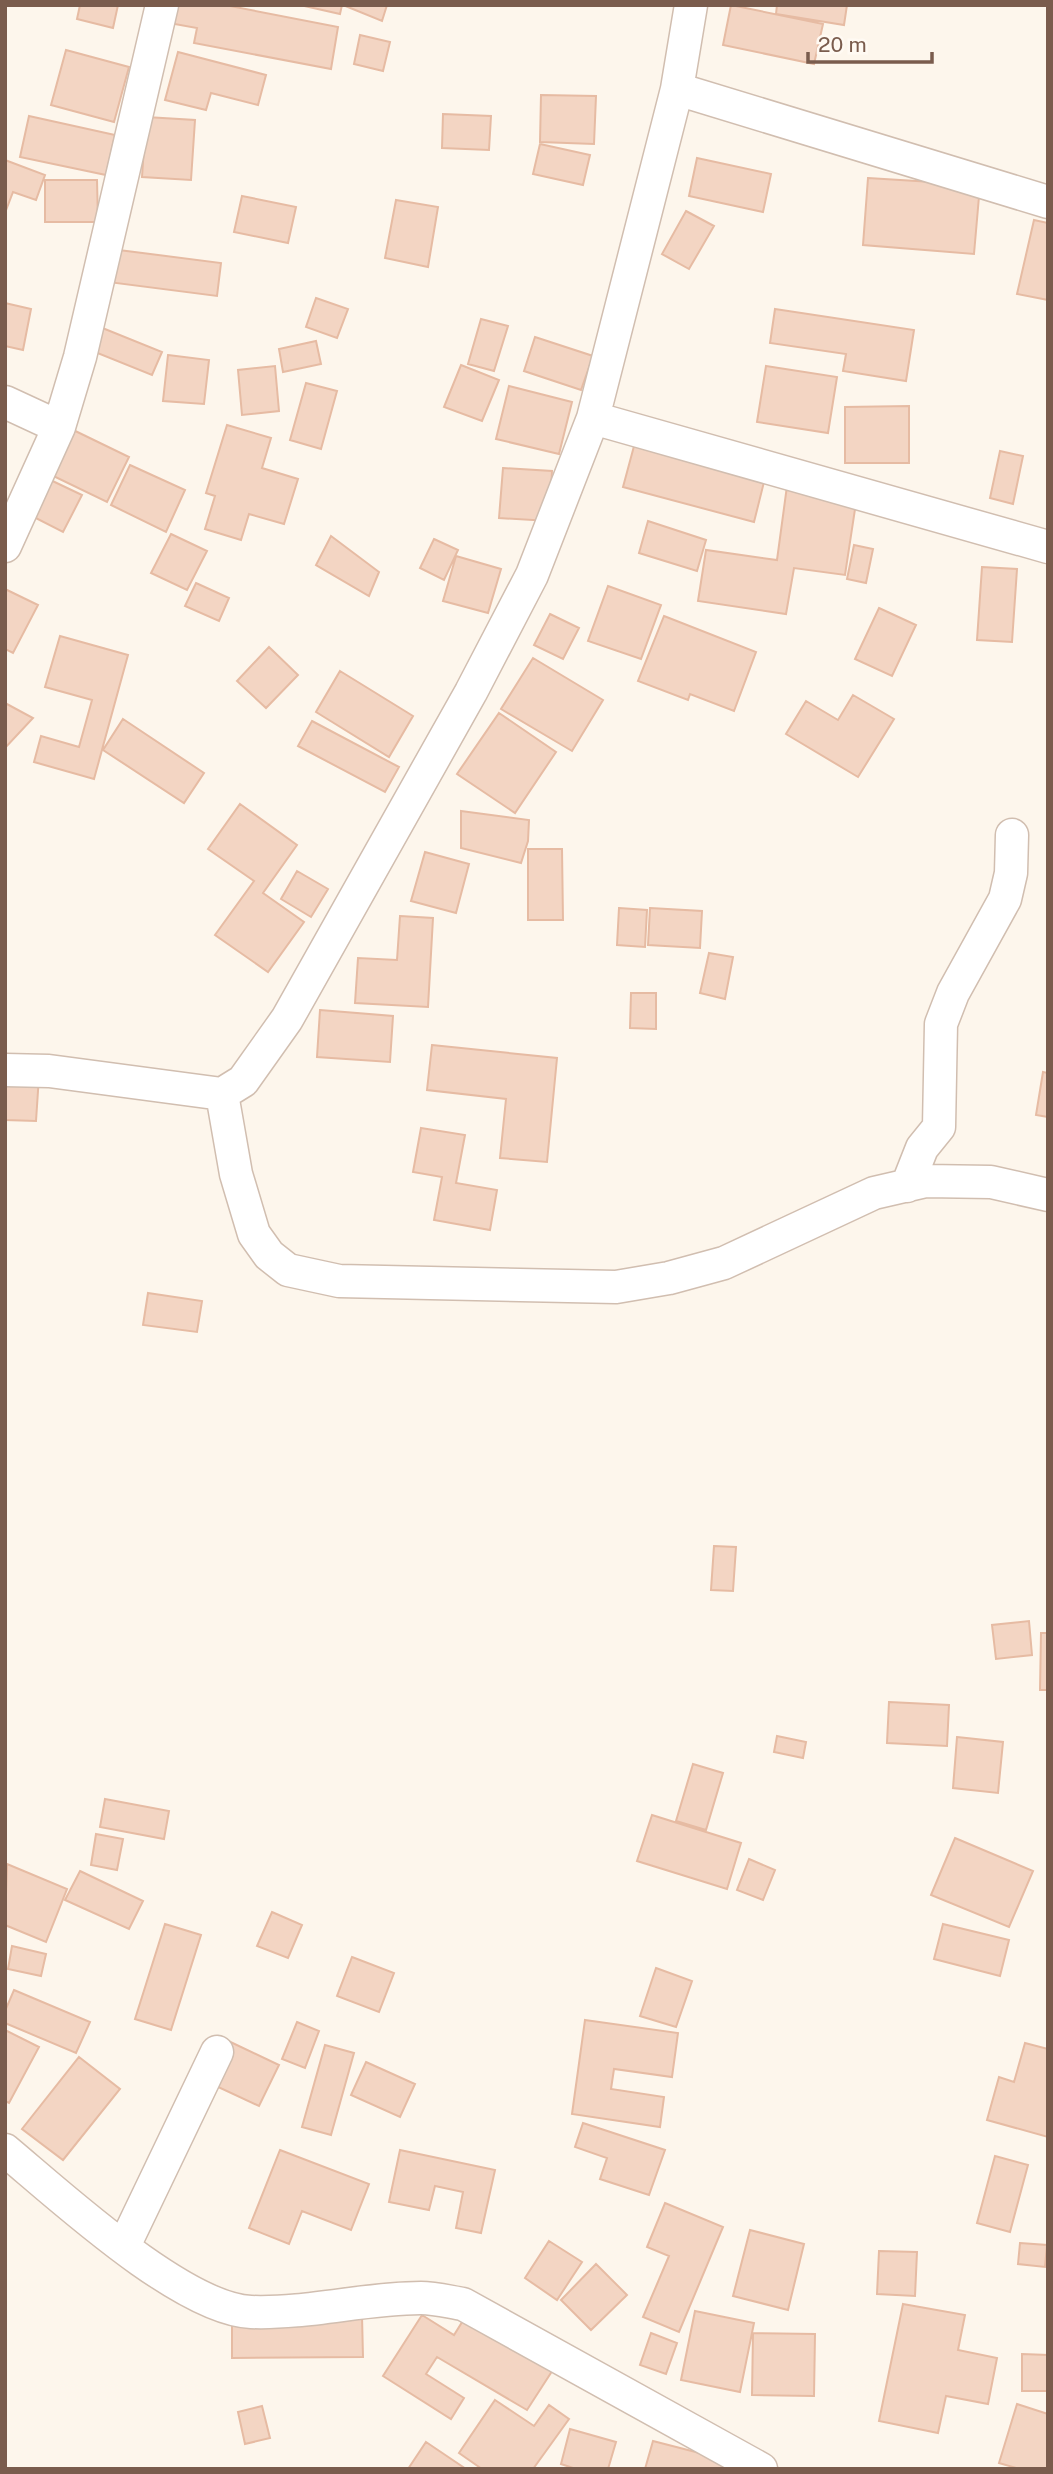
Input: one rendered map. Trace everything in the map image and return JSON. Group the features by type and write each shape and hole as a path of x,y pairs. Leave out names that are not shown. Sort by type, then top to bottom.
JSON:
{"street":[{"path":"5,546 59,428 83,344 162,5"},
{"path":"5,1070 49,1071 222,1094 243,1081 287,1019 471,692 532,575 593,418 677,89 691,5"},
{"path":"677,89 1048,202"},
{"path":"5,402 59,428"},
{"path":"593,418 1048,547"},
{"path":"907,1186 922,1148 939,1127 941,1024 953,993 1004,899 1011,873 1012,835"},
{"path":"222,1094 236,1174 254,1234 269,1255 288,1270 339,1281 616,1287 669,1278 724,1263 874,1194 926,1181 991,1182 1048,1195"},
{"path":"124,2246 217,2052"},
{"path":"5,2150 124,2246 183,2287 212,2303 250,2312 423,2298 463,2304 761,2469"}],"building":[{"path":"80,5 118,5 113,28 77,19"},
{"path":"173,5 225,5 338,27 331,69 194,43 197,28 169,23"},
{"path":"300,5 342,5 340,14"},
{"path":"343,5 387,5 382,21"},
{"path":"731,5 823,24 814,64 723,45"},
{"path":"777,5 847,5 844,25 776,14"},
{"path":"360,35 390,42 383,71 354,64"},
{"path":"66,50 129,67 114,122 51,105"},
{"path":"178,52 266,75 258,105 211,93 206,110 165,100"},
{"path":"541,95 596,96 594,144 540,142"},
{"path":"443,114 491,116 489,150 442,148"},
{"path":"29,116 115,135 106,175 20,157"},
{"path":"146,117 195,120 191,180 142,177"},
{"path":"540,144 590,155 583,185 533,174"},
{"path":"697,158 771,174 763,212 689,196"},
{"path":"5,160 45,175 36,200 13,192 5,213"},
{"path":"868,178 980,185 974,254 863,245"},
{"path":"45,180 97,180 98,222 45,222"},
{"path":"242,196 296,207 288,243 234,232"},
{"path":"396,200 438,207 428,267 385,258"},
{"path":"686,211 714,226 689,269 662,254"},
{"path":"1034,220 1048,223 1048,300 1017,294"},
{"path":"111,249 221,263 217,296 108,282"},
{"path":"316,298 348,309 337,338 306,327"},
{"path":"5,303 31,309 23,350 5,346"},
{"path":"775,309 914,330 906,381 843,371 846,354 770,343"},
{"path":"481,319 508,326 494,371 468,364"},
{"path":"95,325 162,352 152,375 85,348"},
{"path":"535,337 593,356 581,390 524,371"},
{"path":"316,341 321,364 283,372 279,349"},
{"path":"168,355 209,360 204,404 163,401"},
{"path":"461,365 499,380 482,421 444,407"},
{"path":"275,366 279,411 242,415 238,370"},
{"path":"766,366 837,377 828,433 757,422"},
{"path":"306,383 337,391 321,449 290,440"},
{"path":"509,386 572,402 559,454 496,439"},
{"path":"909,406 909,463 845,463 845,407"},
{"path":"227,425 271,438 262,468 298,479 284,524 249,514 241,540 205,529 215,496 206,493"},
{"path":"65,426 129,457 107,502 43,471"},
{"path":"637,435 767,470 754,522 623,487"},
{"path":"1000,451 1023,456 1013,504 990,498"},
{"path":"130,465 185,490 166,532 111,505"},
{"path":"503,468 552,471 549,521 499,518"},
{"path":"42,476 82,495 63,532 24,512"},
{"path":"787,486 857,496 845,575 794,568 786,614 698,601 706,550 777,560"},
{"path":"648,521 706,540 697,571 639,553"},
{"path":"171,534 207,551 187,590 151,573"},
{"path":"331,536 379,572 369,596 316,565"},
{"path":"434,539 458,550 444,580 420,568"},
{"path":"854,545 873,549 866,583 847,579"},
{"path":"456,556 501,569 488,613 443,601"},
{"path":"982,567 1017,569 1012,642 977,640"},
{"path":"196,583 229,598 219,621 185,606"},
{"path":"608,586 661,605 641,659 588,641"},
{"path":"5,589 38,605 13,653 5,649"},
{"path":"879,608 916,625 892,676 855,659"},
{"path":"550,614 579,628 563,659 534,645"},
{"path":"664,616 756,652 734,711 690,694 688,700 638,681"},
{"path":"60,636 128,655 94,779 34,762 41,736 79,747 92,700 45,687"},
{"path":"269,647 298,675 266,708 237,681"},
{"path":"533,658 603,700 572,751 501,709"},
{"path":"340,671 413,716 389,757 316,712"},
{"path":"853,695 894,719 858,777 786,734 806,701 838,720"},
{"path":"5,703 33,718 5,748"},
{"path":"499,713 556,752 515,813 457,774"},
{"path":"123,719 204,773 184,803 103,750"},
{"path":"312,721 399,767 385,792 298,746"},
{"path":"240,804 297,845 263,893 304,922 268,972 215,935 254,881 208,849"},
{"path":"461,811 529,820 528,841 521,863 461,848"},
{"path":"528,849 562,849 563,920 528,920"},
{"path":"425,852 469,864 456,913 411,901"},
{"path":"297,871 328,889 311,917 281,899"},
{"path":"619,908 647,910 645,947 617,945"},
{"path":"650,908 702,911 700,948 648,945"},
{"path":"400,916 433,918 428,1007 355,1003 358,958 397,960"},
{"path":"709,953 733,957 725,999 700,993"},
{"path":"631,993 656,993 656,1029 630,1028"},
{"path":"320,1010 393,1016 390,1062 317,1057"},
{"path":"432,1045 557,1058 547,1162 500,1158 506,1099 427,1090"},
{"path":"1043,1072 1048,1073 1048,1117 1036,1115"},
{"path":"5,1074 39,1076 36,1121 5,1120"},
{"path":"421,1128 465,1135 456,1183 497,1190 490,1230 434,1220 442,1177 413,1172"},
{"path":"148,1293 202,1301 197,1332 143,1325"},
{"path":"714,1546 736,1547 733,1591 711,1590"},
{"path":"1029,1621 1032,1655 996,1659 992,1625"},
{"path":"1041,1633 1048,1633 1048,1690 1040,1690"},
{"path":"889,1702 949,1705 947,1746 887,1743"},
{"path":"777,1736 806,1742 803,1758 774,1752"},
{"path":"957,1737 1003,1742 998,1793 953,1788"},
{"path":"693,1764 723,1773 706,1830 676,1821"},
{"path":"105,1799 169,1811 164,1839 100,1827"},
{"path":"652,1815 741,1843 727,1889 637,1861"},
{"path":"96,1834 123,1839 117,1870 91,1865"},
{"path":"955,1838 1033,1871 1009,1927 931,1895"},
{"path":"749,1859 775,1870 763,1900 737,1890"},
{"path":"7,1864 67,1889 46,1942 5,1925"},
{"path":"80,1871 143,1901 129,1929 65,1900"},
{"path":"272,1912 302,1925 288,1958 257,1946"},
{"path":"165,1924 201,1935 171,2030 135,2019"},
{"path":"943,1924 1009,1940 1000,1976 934,1959"},
{"path":"12,1946 46,1954 41,1976 8,1969"},
{"path":"352,1957 394,1973 379,2012 337,1996"},
{"path":"656,1968 692,1981 676,2027 640,2016"},
{"path":"14,1990 90,2022 76,2053 5,2023 5,2011"},
{"path":"585,2020 678,2033 672,2077 614,2069 611,2089 664,2097 660,2127 572,2114"},
{"path":"297,2022 319,2031 305,2068 282,2059"},
{"path":"5,2030 39,2047 9,2103 5,2101"},
{"path":"220,2037 279,2065 259,2106 201,2079"},
{"path":"1025,2043 1048,2049 1048,2137 987,2120 999,2077 1014,2082"},
{"path":"325,2045 354,2053 331,2135 302,2127"},
{"path":"79,2057 120,2089 63,2160 22,2129"},
{"path":"366,2062 415,2084 400,2117 351,2095"},
{"path":"583,2123 665,2150 649,2195 600,2179 607,2158 575,2147"},
{"path":"280,2150 369,2184 351,2230 302,2211 289,2244 249,2228"},
{"path":"400,2150 495,2170 481,2233 456,2228 463,2192 435,2186 429,2210 389,2202"},
{"path":"995,2156 1028,2165 1010,2232 977,2223"},
{"path":"665,2203 723,2227 679,2332 643,2317 669,2256 647,2247"},
{"path":"750,2230 804,2244 788,2310 733,2296"},
{"path":"549,2241 582,2262 557,2300 525,2278"},
{"path":"1020,2243 1047,2245 1045,2267 1018,2264"},
{"path":"879,2251 917,2252 915,2296 877,2294"},
{"path":"596,2264 627,2295 591,2330 561,2300"},
{"path":"903,2304 965,2315 958,2350 997,2358 988,2404 946,2396 938,2433 879,2421"},
{"path":"469,2311 556,2365 527,2410 437,2357 426,2374 464,2398 451,2419 383,2376 422,2315 454,2335"},
{"path":"695,2311 754,2323 740,2392 681,2380"},
{"path":"362,2316 363,2357 232,2358 232,2317"},
{"path":"651,2333 677,2343 666,2374 640,2365"},
{"path":"753,2333 815,2334 814,2396 752,2395"},
{"path":"1022,2354 1048,2355 1048,2391 1022,2391"},
{"path":"495,2400 534,2426 549,2405 569,2419 533,2469 482,2469 459,2453"},
{"path":"1017,2404 1048,2414 1048,2469 1020,2469 999,2463"},
{"path":"262,2406 270,2438 245,2444 238,2412"},
{"path":"570,2429 616,2442 608,2469 576,2469 561,2464"},
{"path":"653,2441 746,2465 745,2469 645,2469"},
{"path":"426,2442 466,2469 408,2469"}]}
